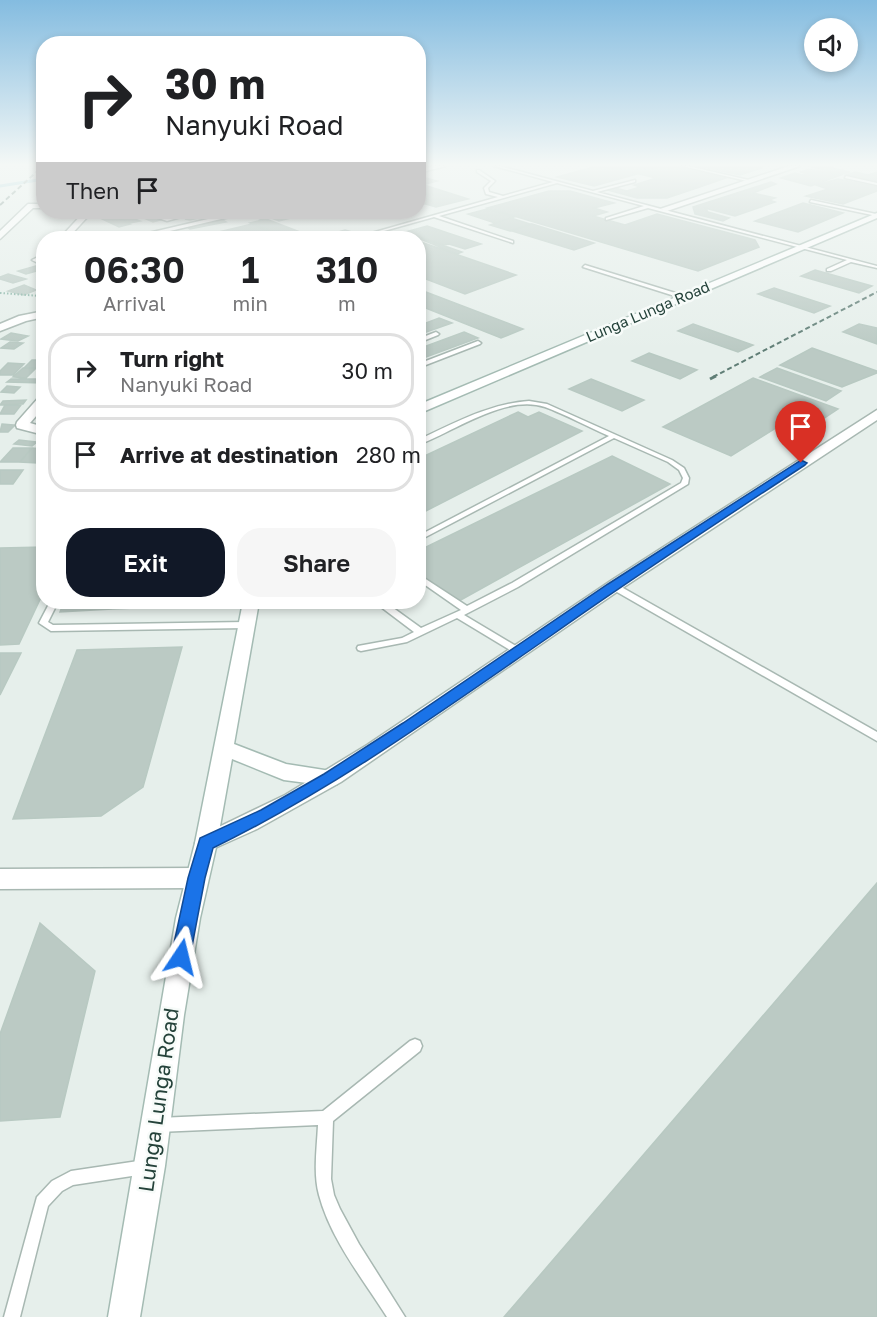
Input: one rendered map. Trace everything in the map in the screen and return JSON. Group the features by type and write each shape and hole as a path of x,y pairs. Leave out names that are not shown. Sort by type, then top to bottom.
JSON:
{"street":[{"path":"162,231 178,227"},
{"name":"Lunga Lunga Road","path":"426,407 846,227"},
{"path":"0,328 36,312"},
{"path":"36,408 22,425 36,429"},
{"path":"206,843 267,814 330,778 613,586 877,414"},
{"name":"Lunga Lunga Road","path":"124,1317 150,1166 171,1015 249,613"},
{"path":"224,748 284,772 330,778"},
{"path":"0,879 196,878"}],"lane":[{"path":"467,227 511,243"},
{"path":"730,227 877,267"},
{"path":"829,270 851,260"},
{"path":"585,266 683,297"},
{"path":"426,338 436,334"},
{"path":"426,363 478,343"},
{"path":"361,648 404,640 458,615 515,585 684,484 686,478 682,469 670,461 545,405 529,401 508,404 426,440"},
{"path":"426,535 614,436"},
{"path":"426,582 467,610"},
{"path":"613,586 877,737"},
{"path":"50,609 43,623 51,628 249,613"},
{"path":"389,609 420,632"},
{"path":"458,615 518,651"},
{"path":"156,1125 326,1118 415,1046"},
{"path":"326,1118 324,1180 328,1199 339,1224 397,1317"},
{"path":"12,1317 42,1202 57,1186 71,1178 150,1166"}],"path":[{"path":"0,292 36,295"}],"building":[{"path":"238,227 260,227 268,231 223,231"},
{"path":"262,227 288,227 297,231 271,231"},
{"path":"431,227 481,244 465,249 426,239 426,231 409,231"},
{"path":"498,227 520,227 510,231"},
{"path":"522,227 543,227 594,243 574,250 512,231"},
{"path":"552,227 708,227 755,240 759,247 698,271"},
{"path":"780,227 809,227 798,232"},
{"path":"426,239 462,252 457,254 426,241"},
{"path":"426,244 516,275 465,294 426,279"},
{"path":"36,266 36,271 26,274 18,271"},
{"path":"815,270 872,286 859,293 801,276"},
{"path":"8,274 26,279 13,283 0,279"},
{"path":"24,285 36,290 24,295 8,291"},
{"path":"774,288 830,306 814,313 758,294"},
{"path":"426,292 523,329 501,338 426,308"},
{"path":"439,318 452,323 426,332 426,323"},
{"path":"693,324 753,345 738,352 678,331"},
{"path":"859,324 877,328 877,344 843,332"},
{"path":"464,332 478,338 426,357 426,346"},
{"path":"11,333 28,336 18,341 1,339"},
{"path":"10,342 23,343 14,349 1,348"},
{"path":"812,348 877,371 877,373 842,387 780,365"},
{"path":"649,353 697,370 680,379 632,361"},
{"path":"32,360 36,360 36,368 24,368"},
{"path":"8,363 24,364 13,375 0,375 0,371"},
{"path":"23,368 35,369 26,378 13,377"},
{"path":"777,368 841,391 826,401 760,377"},
{"path":"753,378 838,409 823,419 803,411 731,456 663,427"},
{"path":"11,379 36,379 36,383 7,382"},
{"path":"591,379 644,400 622,411 569,389"},
{"path":"7,386 20,387 14,393 1,392"},
{"path":"26,400 23,404 0,405 3,401"},
{"path":"5,405 21,405 14,414 0,414"},
{"path":"518,412 528,417 539,412 582,431 426,511 426,455"},
{"path":"2,424 15,425 8,432 0,432"},
{"path":"19,440 36,442 32,446 14,444"},
{"path":"13,448 32,448 20,462 0,462"},
{"path":"32,448 36,448 36,463 20,462"},
{"path":"612,456 670,484 457,602 426,581 426,547"},
{"path":"0,470 23,470 13,484 0,484"},
{"path":"36,547 36,608 19,644 0,645 0,548"},
{"path":"61,609 112,609 60,612"},
{"path":"182,647 143,787 101,816 13,819 77,650"},
{"path":"0,653 21,653 0,695"},
{"path":"877,883 877,1317 504,1317"},
{"path":"40,923 95,971 60,1117 0,1121 0,1034"}],"railway":[{"path":"713,377 877,292"},
{"path":"710,379 716,376"}],"route":[{"path":"181,957 196,878 206,843 225,836 267,814 330,778 613,586 801,463"}]}
